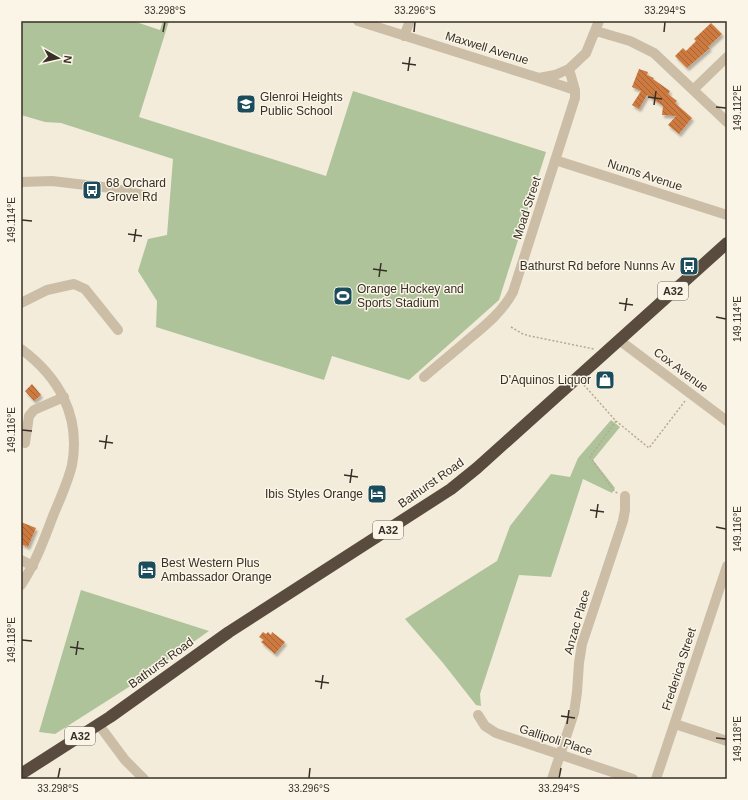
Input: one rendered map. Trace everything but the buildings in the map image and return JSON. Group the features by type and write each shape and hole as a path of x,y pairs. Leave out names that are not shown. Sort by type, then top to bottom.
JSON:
{"highway":[{"name":"Bathurst Road","path":"21,774 99,725 229,632 450,489 477,468 727,243"}],"street":[{"name":"Maxwell Avenue","path":"358,21 576,90"},
{"path":"404,36 410,21"},
{"path":"576,90 569,69 586,53 598,26 654,53 727,122"},
{"path":"693,90 727,57"},
{"name":"Maxwell Avenue","path":"539,78 555,75 569,69"},
{"name":"Moad Street","path":"424,377 486,324 508,301 516,285 575,98 576,90"},
{"name":"Nunns Avenue","path":"555,160 727,215"},
{"path":"21,182 59,182 112,188 147,196"},
{"path":"21,303 47,290 74,284 85,289 118,330"},
{"name":"Cox Avenue","path":"619,340 727,421"},
{"path":"21,348 38,362 48,373 57,384 64,397 70,413 73,429 74,452 72,465 64,490 33,566 21,585"},
{"path":"25,443 29,416 34,410 64,397"},
{"name":"Anzac Place","path":"552,779 574,713 582,644 623,521 625,496"},
{"path":"21,560 33,566"},
{"name":"Frederica Street","path":"656,779 727,566"},
{"name":"Gallipoli Place","path":"478,715 485,726 496,733 633,779"},
{"path":"675,724 727,741"},
{"path":"99,725 125,760 144,779"}],"path":[{"path":"511,327 530,336 594,349 602,356"},
{"path":"584,385 616,421 649,448 685,401"},
{"path":"616,421 590,457 616,492 625,496"}],"green space":[{"path":"21,21 133,21 160,30 163,21 169,21 139,117 326,176 353,91 546,152 499,300 409,380 332,356 324,380 156,327 157,301 138,271 148,239 167,235 173,159 61,123 45,122 21,115"},
{"path":"611,420 620,427 593,460 615,488 612,493 583,479 551,577 519,575 480,694 481,706 476,705 443,663 405,619 497,561 510,526 551,474 570,477 578,458"},
{"path":"81,590 209,631 132,685 55,734 39,732"}],"place":[{"name":"Glenroi Heights Public School","path":"246,104"},
{"name":"68 Orchard Grove Rd","path":"92,190"},
{"name":"Bathurst Rd before Nunns Av","path":"689,266"},
{"name":"Orange Hockey and Sports Stadium","path":"343,296"},
{"name":"D'Aquinos Liquor","path":"605,380"},
{"name":"Ibis Styles Orange","path":"377,494"},
{"name":"Best Western Plus Ambassador Orange","path":"147,570"}]}
